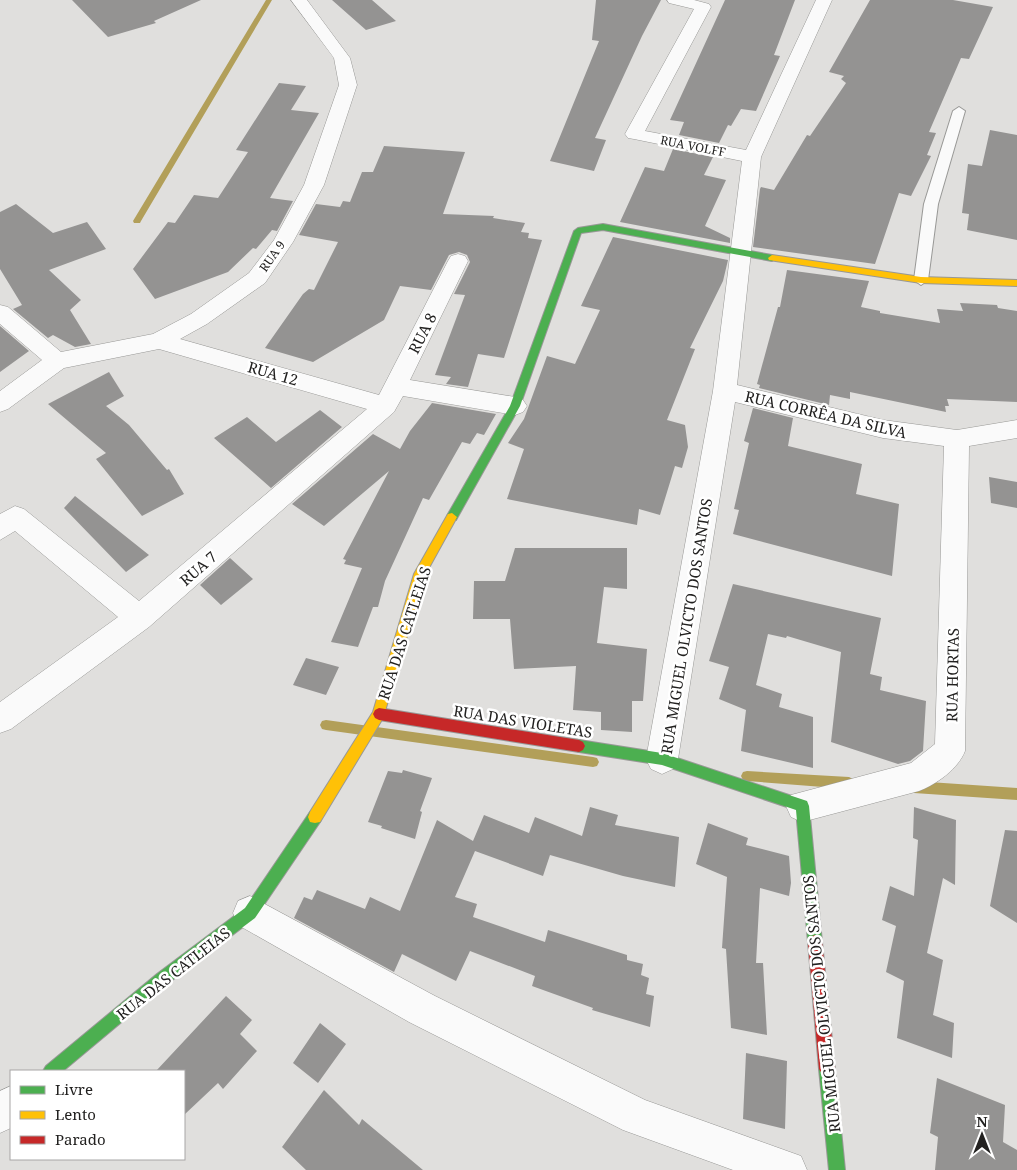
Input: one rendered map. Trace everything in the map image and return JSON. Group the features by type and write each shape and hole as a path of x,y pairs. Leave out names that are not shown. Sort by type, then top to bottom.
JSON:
{"street":[{"name":"RUA 9","path":"0,403 57,361 159,341 199,319 257,278 283,242 314,185 348,85 342,58 299,0"},
{"name":"RUA VOLFF","path":"675,0 703,7 634,134 752,157"},
{"name":"RUA MIGUEL OLVICTO DOS SANTOS","path":"824,0 752,157 725,391 662,759 802,806 837,1170"},
{"name":"RUA DAS CATLEIAS","path":"52,1070 162,979 250,913 305,833 379,714 420,574 515,406 578,231 603,227 742,254"},
{"path":"742,254 921,280 1017,283"},
{"name":"RUA 8","path":"391,396 458,261"},
{"path":"0,312 57,361"},
{"name":"RUA 12","path":"159,341 391,396 515,406"},
{"name":"RUA CORRÊA DA SILVA","path":"725,391 882,429 957,439 1017,429"},
{"name":"RUA 7","path":"0,718 139,618 391,396"},
{"name":"RUA HORTAS","path":"802,806 919,776 950,751 957,439"},
{"path":"5,517 139,618"},
{"name":"RUA DAS VIOLETAS","path":"379,714 662,759"},
{"path":"250,913 422,1009 636,1116 787,1170"},
{"path":"0,1114 10,1106"}],"lane":[{"path":"921,280 931,204 958,111"}],"building":[{"path":"72,0 201,0 154,21 156,23 108,37"},
{"path":"332,0 372,0 396,21 366,30"},
{"path":"596,0 661,0 642,36 595,138 606,140 594,171 550,161 599,41 592,40"},
{"path":"725,0 795,0 774,55 780,56 756,111 741,109 731,126 728,125 719,143 679,135 684,122 670,120"},
{"path":"870,0 953,0 993,7 969,59 961,58 929,132 936,133 927,155 931,156 911,196 899,193 875,264 753,247 760,189 761,187 774,190 807,135 810,136 846,83 841,79 844,76 829,72"},
{"path":"279,83 306,86 291,110 319,113 270,198 293,201 277,231 272,230 256,249 253,248 228,272 155,299 133,269 168,222 175,223 194,195 218,198 248,152 236,150"},
{"path":"990,130 1017,135 1017,240 967,230 969,214 962,213 968,164 982,166"},
{"path":"384,146 465,152 443,214 494,216 493,218 525,223 521,232 529,233 528,238 542,240 504,358 478,354 468,387 446,384 451,377 435,375 465,295 454,294 470,262 467,255 459,252 449,255 431,290 400,286 384,320 313,362 265,348 303,294 309,289 314,290 338,242 299,235 316,204 340,207 343,201 350,202 362,172 373,172"},
{"path":"673,149 713,157 704,175 726,180 705,226 730,238 730,243 620,222 645,167 664,171"},
{"path":"16,204 53,233 87,222 106,249 49,270 81,300 70,310 91,344 75,347 53,335 48,338 13,309 22,305 0,269 0,212"},
{"path":"613,237 728,260 723,281 690,348 695,349 667,420 685,425 688,447 682,468 675,466 660,515 639,509 637,525 507,499 524,449 508,443 524,419 547,356 575,364 600,310 581,306"},
{"path":"787,270 869,281 861,307 880,311 880,313 940,323 937,309 963,311 960,303 997,305 998,308 1017,311 1017,402 947,399 949,406 945,406 946,412 850,392 850,399 830,395 829,405 759,388 760,385 757,384 778,307 780,307"},
{"path":"0,326 29,351 0,372"},
{"path":"109,372 124,396 106,406 129,425 167,470 169,469 184,494 142,516 96,459 106,453 48,404"},
{"path":"432,403 496,414 484,435 477,433 470,444 462,442 429,500 423,498 385,581 378,607 373,607 358,647 331,642 362,568 344,564 346,560 343,559 389,471 324,526 292,504 373,434 400,449 410,431"},
{"path":"753,408 793,418 788,446 862,464 856,494 899,504 892,576 733,534 739,510 734,509 749,443 744,441"},
{"path":"320,410 342,427 271,488 214,438 247,417 276,442"},
{"path":"989,477 1017,482 1017,508 991,503"},
{"path":"75,496 149,555 126,572 64,508"},
{"path":"515,548 627,548 627,589 604,587 597,643 647,649 643,701 632,701 632,732 601,730 601,712 573,710 576,666 514,669 510,619 473,619 474,581 505,581"},
{"path":"230,558 253,579 221,605 200,585"},
{"path":"733,584 881,618 870,674 882,677 880,690 926,701 923,751 910,761 898,764 831,742 841,652 787,636 786,638 768,634 756,685 782,694 779,707 813,717 813,768 741,751 746,710 719,699 729,667 709,661"},
{"path":"306,658 339,667 326,695 293,685"},
{"path":"403,770 432,778 420,811 422,812 415,839 368,822 388,771 402,773"},
{"path":"590,807 618,815 615,825 679,837 675,887 623,876 550,855 543,876 475,851 455,897 477,904 473,917 545,942 548,930 627,955 627,960 643,964 641,975 649,978 646,994 654,996 650,1027 592,1010 593,1008 532,986 535,976 470,951 456,981 402,954 394,972 294,918 304,897 312,900 317,890 365,909 370,897 400,911 437,820 473,841 484,815 529,833 535,817 582,836"},
{"path":"914,807 956,820 955,885 943,878 927,953 943,960 933,1015 954,1023 952,1058 897,1038 904,981 886,972 896,926 882,920 890,886 914,896 918,840 913,838"},
{"path":"708,823 748,838 746,845 789,856 791,883 789,896 760,888 756,963 763,963 767,1035 731,1028 726,949 722,948 727,877 696,864"},
{"path":"1005,830 1017,831 1017,923 990,906"},
{"path":"226,996 252,1020 240,1034 257,1051 223,1089 218,1083 185,1114 185,1070 157,1070"},
{"path":"320,1023 346,1044 318,1083 293,1063"},
{"path":"746,1053 787,1061 785,1129 743,1119"},
{"path":"937,1078 1005,1105 1003,1142 1017,1150 1017,1170 935,1170 938,1137 930,1133"},
{"path":"324,1090 359,1125 362,1119 423,1170 306,1170 282,1147"}],"waterway":[{"path":"137,221 269,0"},
{"path":"326,725 593,762"},
{"path":"747,776 849,783"},
{"path":"914,787 1017,794"}],"traffic: fast":[{"path":"452,517 515,406 578,231 603,227 772,258"},
{"path":"579,746 662,759 802,806 815,942"},
{"path":"52,1070 162,979 250,913 315,817"},
{"path":"827,1069 837,1170"}],"traffic: slow":[{"path":"772,258 921,280 1017,283"},
{"path":"315,817 379,714 420,574 452,517"}],"traffic: jam":[{"path":"379,714 579,746"},
{"path":"815,942 827,1069"}]}
